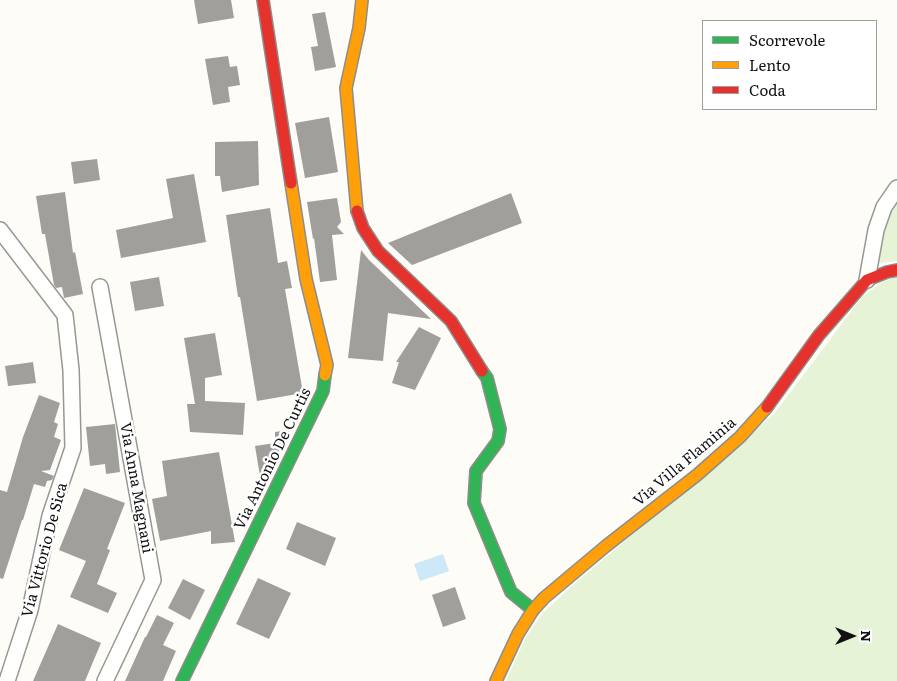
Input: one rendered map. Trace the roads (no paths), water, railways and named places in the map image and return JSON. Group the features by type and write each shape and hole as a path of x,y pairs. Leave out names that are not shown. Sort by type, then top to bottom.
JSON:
{"street":[{"name":"Via Antonio De Curtis","path":"182,681 323,391 327,365 306,279 263,0"},
{"path":"362,0 360,28 346,88 356,207 363,228 378,251 451,321 487,378 500,429 498,441 476,471 474,502 511,592 533,610"},
{"path":"867,280 876,230 884,207 897,188"},
{"name":"Via Vittorio De Sica","path":"0,230 65,315 71,370 73,448 50,516 30,610 7,681"},
{"name":"Via Villa Flaminia","path":"496,681 518,634 533,610 544,598 579,567 697,475 740,437 768,406 819,335 867,280 897,270"},
{"name":"Via Anna Magnani","path":"100,287 153,580 105,681"}],"water":[{"path":"443,554 449,571 420,581 414,564"}]}
